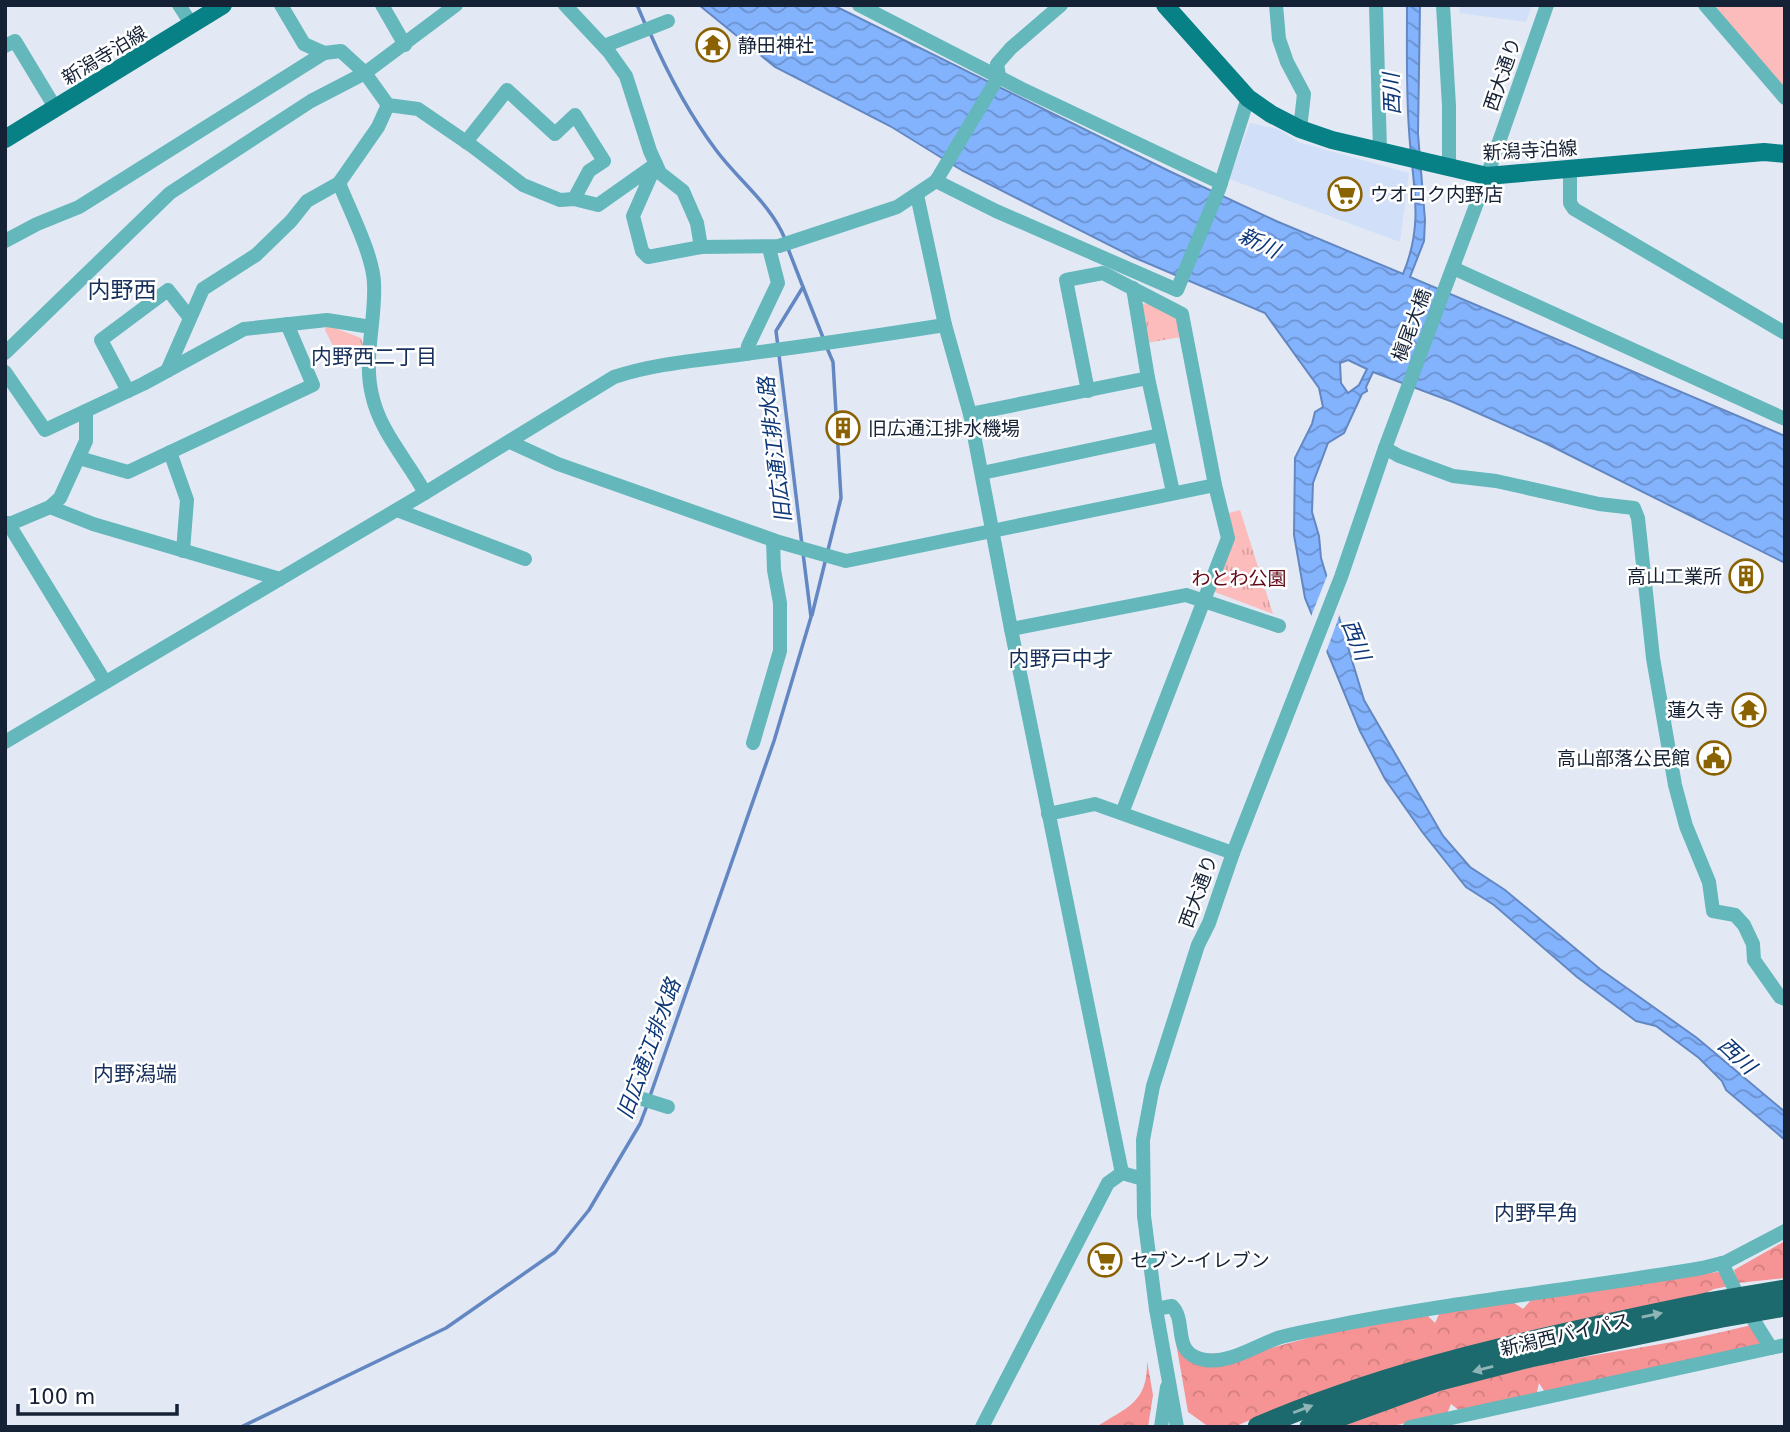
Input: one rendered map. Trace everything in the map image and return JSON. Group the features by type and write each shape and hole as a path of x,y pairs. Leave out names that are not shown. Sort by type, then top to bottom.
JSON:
{"highway":[{"name":"新潟西バイパス","path":"1352,1401 1712,1311 1785,1290"},
{"name":"新潟西バイパス","path":"1712,1311 1785,1306"},
{"path":"1258,1427 1352,1401"},
{"path":"1310,1427 1352,1401"}],"main road":[{"name":"新潟寺泊線","path":"5,139 223,5"},
{"name":"新潟寺泊線","path":"1165,5 1248,98 1270,114 1300,129 1332,140 1449,169 1487,176 1764,152 1785,154"}],"street":[{"path":"179,5 192,25"},
{"path":"281,5 304,44 324,53"},
{"path":"382,5 405,45"},
{"path":"5,352 170,193 300,108 365,73 456,5"},
{"path":"565,5 604,46 626,76 650,151 660,173 682,191 697,223 701,247"},
{"path":"656,164 634,216 642,251 648,257 701,247 774,247 897,207 936,181 999,76 997,64 1011,48 1061,5"},
{"path":"1276,5 1279,39 1287,62 1304,94 1300,129"},
{"path":"1376,5 1380,151"},
{"path":"1443,5 1449,106 1449,169"},
{"name":"西大通り","path":"1452,272 1547,5"},
{"path":"1705,5 1785,98"},
{"path":"865,7 1220,186"},
{"path":"604,46 668,21"},
{"path":"5,46 15,41 56,109"},
{"path":"5,241 79,207 324,53 341,51 365,73 388,105 418,109 523,186 560,200 574,199 598,205 656,164"},
{"path":"466,142 506,90 555,134 575,116 604,161 589,171 574,199"},
{"path":"936,181 996,211 1177,290 1220,186 1248,98"},
{"path":"167,371 203,289 256,255 292,221 307,201 339,183 379,127 388,105"},
{"path":"1570,169 1570,203 1574,209 1785,334"},
{"path":"339,183 371,266 374,284 368,348 372,397 384,428 425,493"},
{"path":"917,195 945,325 970,414 1122,1173"},
{"path":"747,354 748,346 778,283 774,247"},
{"path":"1452,272 1785,419"},
{"name":"槇尾大橋","path":"1408,388 1452,272"},
{"path":"1088,391 1066,280 1103,273 1182,314 1228,538 1122,813"},
{"path":"1133,288 1148,378 1173,492"},
{"path":"128,391 101,340 168,290 191,318"},
{"path":"5,372 45,430 128,391 244,329 327,320 371,327"},
{"path":"79,458 128,472 313,385 287,324"},
{"path":"5,742 397,510 614,377 644,367 699,358 747,354 945,325"},
{"path":"970,414 1148,378"},
{"name":"西大通り","path":"1177,1427 1156,1309 1144,1216 1143,1140 1153,1086 1198,945 1209,923 1233,853 1338,584 1408,388"},
{"path":"86,411 86,441 60,498 50,507 7,525 105,682"},
{"path":"982,473 1160,435"},
{"path":"510,442 558,464 776,541 846,561 1215,485"},
{"path":"1385,448 1453,476 1496,481 1634,508 1638,518 1653,658 1675,785 1686,826 1709,882 1713,911 1735,915 1744,925 1753,944 1754,960 1780,997 1785,999"},
{"path":"170,452 187,500 183,551"},
{"path":"50,507 93,524 280,579"},
{"path":"397,510 525,559"},
{"path":"753,743 780,651 780,603 774,570 776,541"},
{"path":"1011,629 1186,595 1279,626"},
{"path":"1048,814 1095,804 1233,853"},
{"path":"633,1096 668,1107"},
{"path":"1122,1173 1143,1179"},
{"path":"982,1427 1108,1183 1122,1173"},
{"path":"1156,1309 1172,1306 1176,1310 1181,1339 1186,1350 1204,1360 1218,1360 1281,1338 1328,1327 1722,1263 1785,1231"},
{"path":"1410,1427 1778,1346 1736,1292 1722,1263"},
{"path":"1161,1427 1163,1401 1169,1381"}],"shaded area":[{"path":"1460,5 1532,5 1526,22 1459,13"},
{"path":"1250,123 1278,129 1298,142 1409,173 1400,242 1229,179"}],"green space":[{"path":"1714,5 1785,5 1785,88"},
{"path":"1149,303 1178,318 1181,337 1147,343 1141,304"},
{"path":"327,325 361,338 364,347 339,358 325,330"},
{"name":"わとわ公園","path":"1240,510 1273,614 1212,591 1229,513"},
{"path":"1785,1241 1785,1278 1738,1283 1734,1270"},
{"path":"1722,1273 1729,1286 1714,1289 1691,1300 1266,1413 1234,1427 1209,1427 1188,1412 1175,1337 1184,1355 1260,1351 1319,1335 1427,1315 1435,1323 1440,1312 1513,1302 1523,1309 1531,1300"},
{"path":"1751,1325 1760,1345 1546,1394 1539,1383 1536,1396 1460,1411 1451,1404 1447,1414 1388,1427 1337,1427 1410,1400 1485,1378"},
{"path":"1147,1361 1153,1395 1148,1427 1096,1427 1134,1402 1144,1386"}],"water":[{"name":"新川","path":"699,5 833,5 1169,171 1276,221 1403,274 1414,237 1415,219 1407,99 1407,5 1420,5 1418,134 1425,220 1424,241 1410,277 1785,436 1785,563 1543,442 1453,402 1373,372 1366,387 1367,391 1362,394 1344,433 1328,443 1313,483 1312,512 1319,536 1321,558 1364,700 1443,836 1470,867 1505,890 1600,969 1697,1038 1785,1112 1785,1140 1726,1090 1722,1081 1699,1058 1656,1026 1636,1021 1577,977 1494,905 1466,887 1385,779 1360,731 1305,598 1294,535 1295,458 1315,412 1323,407 1319,388 1265,313 1133,257 963,171 890,126 775,67","holes":["1348,360 1367,369 1359,385 1348,393 1341,383 1340,363"]}],"pier":[{"path":"1329,571 1341,611 1325,655 1310,619"}],"waterway":[{"name":"旧広通江排水路","path":"637,5 646,26"},
{"name":"旧広通江排水路","path":"650,33 697,122 716,150 771,215 785,239"},
{"name":"旧広通江排水路","path":"778,347 776,331 803,287 787,246"},
{"name":"旧広通江排水路","path":"803,287 824,340"},
{"name":"旧広通江排水路","path":"827,348 833,362 841,498 828,550"},
{"name":"旧広通江排水路","path":"779,355 802,545"},
{"name":"旧広通江排水路","path":"650,1096 774,741 811,617 803,553"},
{"name":"旧広通江排水路","path":"812,615 826,558"},
{"name":"旧広通江排水路","path":"241,1427 446,1328 555,1252 589,1210 640,1124 648,1103"}],"place":[{"name":"静田神社","path":"713,45"},
{"name":"ウオロク内野店","path":"1345,194"},
{"name":"旧広通江排水機場","path":"843,428"},
{"name":"高山工業所","path":"1746,576"},
{"name":"蓮久寺","path":"1749,710"},
{"name":"高山部落公民館","path":"1714,758"},
{"name":"セブン-イレブン","path":"1105,1260"}],"district":[{"name":"内野西","path":"122,290"},
{"name":"内野西二丁目","path":"374,357"},
{"name":"内野戸中才","path":"1061,659"},
{"name":"内野潟端","path":"135,1074"},
{"name":"内野早角","path":"1536,1213"}],"water label":[{"name":"西川","path":"1392,94"},
{"name":"西川","path":"1356,640"},
{"name":"西川","path":"1737,1056"}]}
